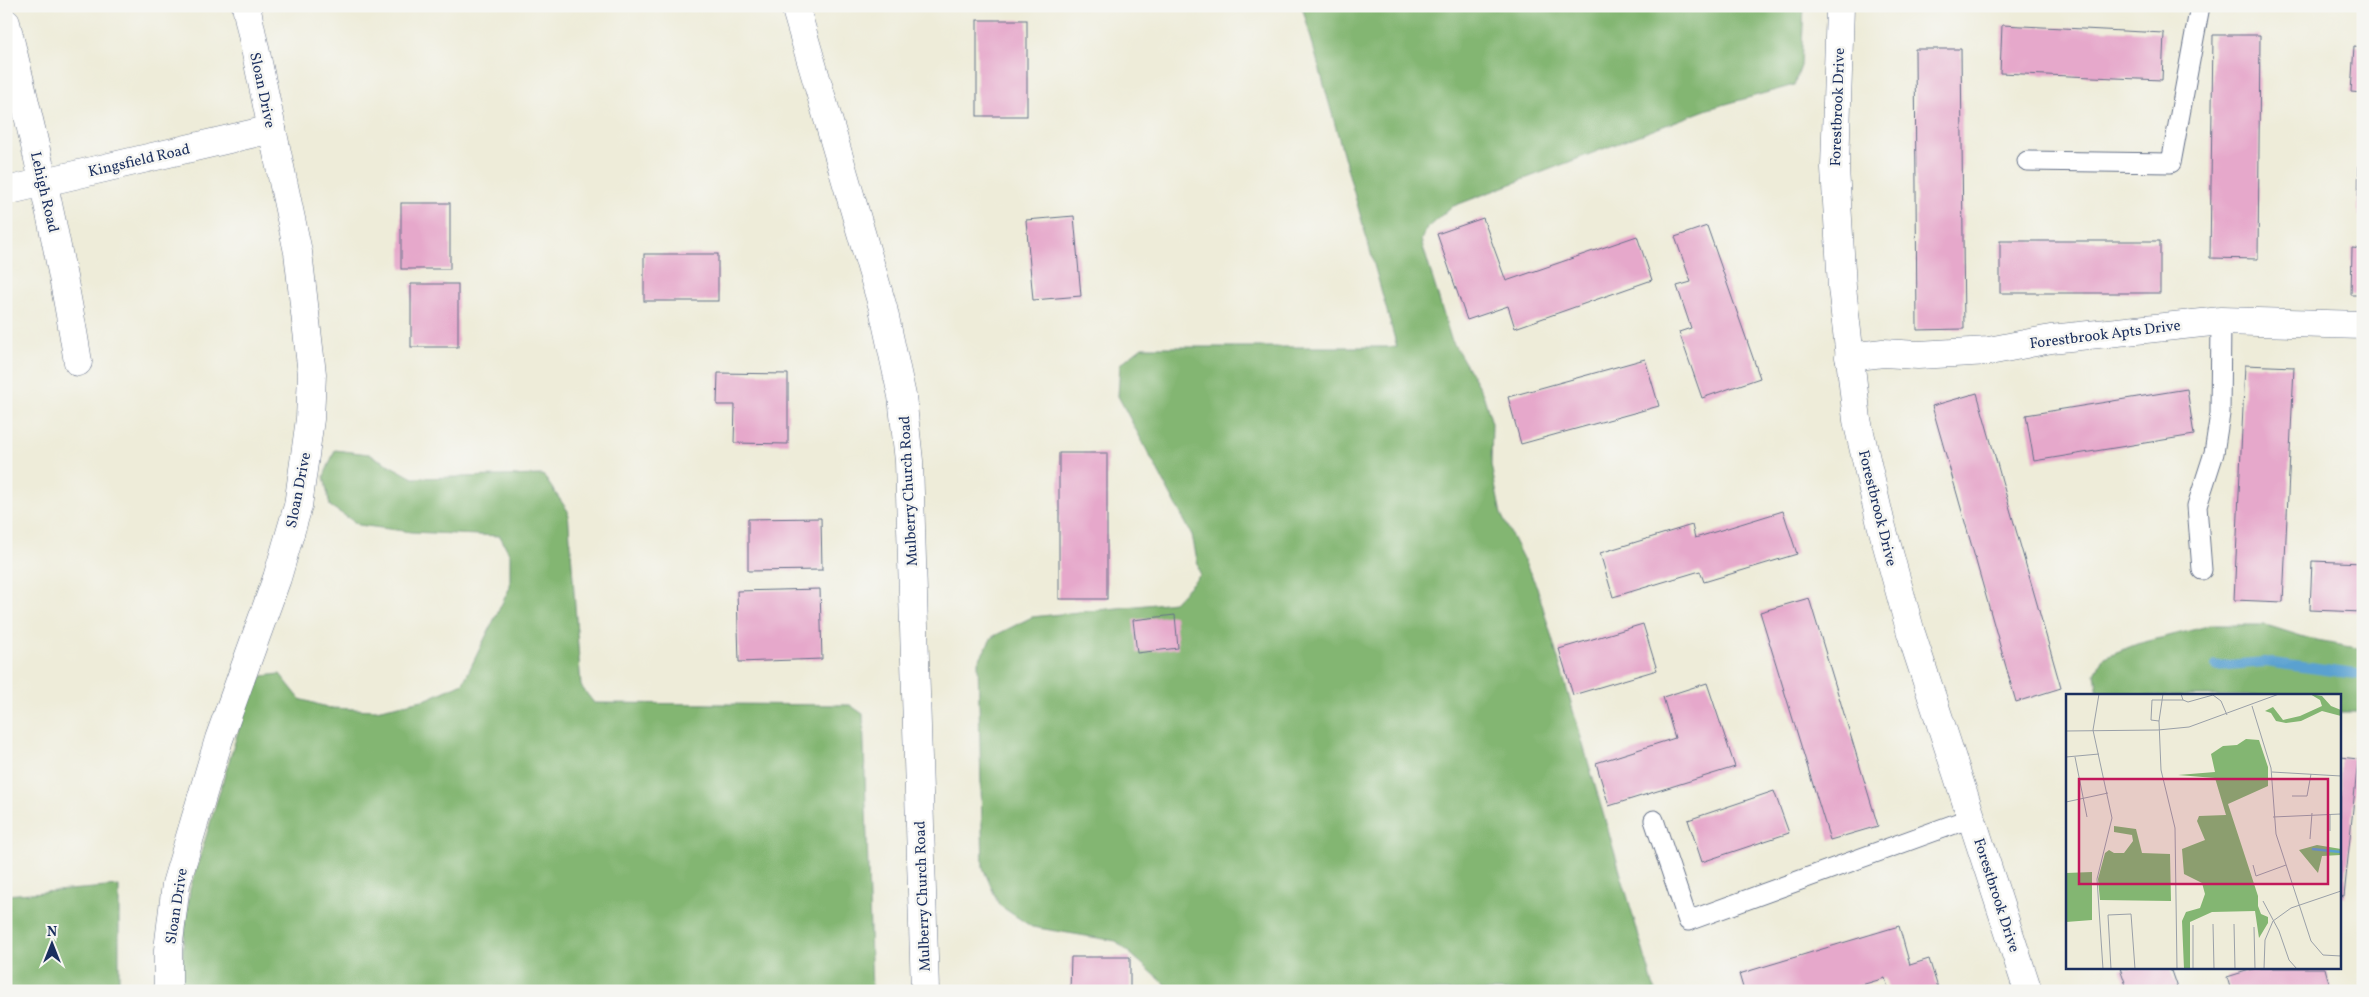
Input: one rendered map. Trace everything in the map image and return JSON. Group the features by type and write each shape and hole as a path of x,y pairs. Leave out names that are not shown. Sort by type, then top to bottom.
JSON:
{"street":[{"name":"Sloan Drive","path":"168,991 168,950 176,884 219,739 277,578 298,506 310,420 312,374 298,252 246,6"},
{"name":"Mulberry Church Road","path":"796,6 883,308 902,396 909,461 925,991"},
{"name":"Forestbrook Drive","path":"1840,6 1835,168 1842,287 1857,420 1880,520 1911,633 2028,991"},
{"name":"Lehigh Road","path":"6,22 44,182 66,290 78,362"},
{"name":"Kingsfield Road","path":"6,191 272,129"},
{"name":"Forestbrook Apts Drive","path":"1849,357 1883,353 1918,356 1989,351 2051,339 2221,321 2363,326"}],"lane":[{"path":"2027,161 2171,163 2200,6"},
{"path":"2202,570 2197,506 2214,453 2218,424 2221,321"},
{"path":"1654,820 1688,921 1971,818"}],"green space":[{"path":"1302,6 1804,6 1801,66 1794,85 1708,109 1451,207 1427,228 1421,240 1451,339 1483,394 1492,423 1491,465 1501,514 1537,587 1655,991 1173,991 1116,941 1032,927 999,905 983,868 978,662 992,637 1032,617 1174,602 1200,575 1192,535 1118,396 1120,364 1142,347 1397,347"},
{"path":"335,450 369,454 413,478 543,475 568,511 581,686 594,703 850,705 863,714 872,991 182,991 183,947 190,889 248,699 262,676 280,674 300,699 330,708 376,710 427,699 463,683 510,587 510,555 500,536 411,532 359,525 330,506 324,476"},
{"path":"2212,625 2266,625 2317,641 2363,649 2363,712 2342,712 2342,694 2098,694 2095,673 2104,657 2137,644"},
{"path":"119,886 119,991 6,991 6,895"}],"building":[{"path":"977,20 1027,20 1027,116 977,116"},
{"path":"2002,25 2164,33 2162,80 2000,73"},
{"path":"2213,35 2260,35 2258,259 2210,258"},
{"path":"2354,46 2363,47 2363,93 2351,92"},
{"path":"1915,49 1961,49 1964,329 1917,330"},
{"path":"2359,131 2363,131 2363,216 2358,216"},
{"path":"401,203 450,203 450,269 401,269"},
{"path":"1074,216 1081,296 1033,300 1026,220"},
{"path":"1483,218 1506,281 1637,236 1652,280 1515,328 1508,306 1467,320 1437,234"},
{"path":"1707,226 1760,378 1702,398 1679,332 1691,328 1677,286 1691,282 1675,237"},
{"path":"2000,241 2160,241 2160,293 2000,293"},
{"path":"2352,248 2363,249 2363,295 2351,295"},
{"path":"644,254 718,254 718,301 644,301"},
{"path":"411,284 458,284 458,347 411,347"},
{"path":"1645,359 1659,406 1521,444 1508,397"},
{"path":"2245,365 2294,367 2283,602 2234,600"},
{"path":"718,373 788,374 788,444 734,443 735,405 717,405"},
{"path":"2187,389 2194,435 2034,461 2026,415"},
{"path":"1977,393 2061,688 2016,702 1932,406"},
{"path":"1059,453 1107,453 1107,599 1059,599"},
{"path":"1783,511 1797,554 1704,582 1700,571 1613,597 1600,553 1692,525 1695,538"},
{"path":"821,518 822,570 748,571 748,519"},
{"path":"2312,561 2363,563 2363,612 2310,610"},
{"path":"820,589 822,659 739,662 737,591"},
{"path":"1809,598 1878,826 1830,840 1760,612"},
{"path":"1175,615 1178,648 1137,653 1133,620"},
{"path":"1643,624 1657,670 1573,695 1559,649"},
{"path":"1707,683 1735,767 1609,806 1596,763 1675,738 1663,697"},
{"path":"2342,757 2358,759 2344,897 2342,896"},
{"path":"1774,791 1789,833 1702,862 1688,820"},
{"path":"1899,926 1910,965 1929,959 1939,991 1889,991 1885,978 1841,991 1744,991 1739,974"},
{"path":"1071,957 1130,957 1130,991 1070,991"},
{"path":"2121,970 2171,970 2178,991 2128,991"},
{"path":"2250,970 2326,970 2331,991 2231,991 2227,977"}],"waterway":[{"path":"2216,666 2265,662 2363,675"}]}
